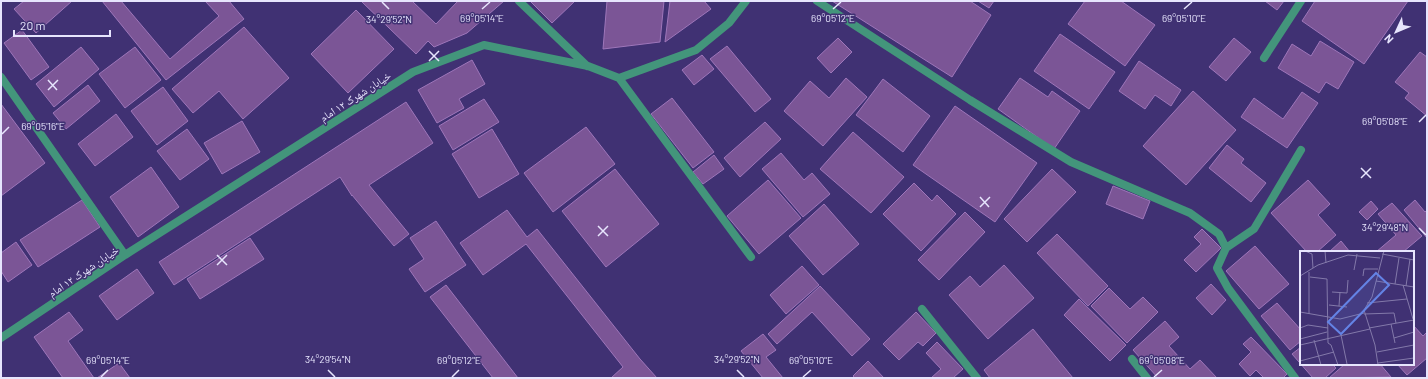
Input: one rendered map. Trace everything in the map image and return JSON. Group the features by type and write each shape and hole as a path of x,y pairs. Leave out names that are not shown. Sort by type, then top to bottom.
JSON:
{"street":[{"path":"519,1 588,66"},
{"path":"746,1 729,23 696,50 619,78 751,257"},
{"path":"817,1 970,100 1071,162 1190,213 1219,234 1226,248"},
{"path":"1264,58 1301,1"},
{"name":"خیابان شهرک ۱۲ امام","path":"1,338 125,256 413,72 484,45 588,66 619,78"},
{"path":"1,77 125,256"},
{"path":"1295,378 1228,288 1217,268 1226,248 1254,229 1301,150"},
{"path":"922,309 976,378"},
{"path":"1132,359 1148,378"}],"building":[{"path":"24,1 72,1 36,33 14,9"},
{"path":"102,1 121,1 170,59 219,16 205,1 229,1 244,19 166,80"},
{"path":"361,1 412,1 436,24 458,1 504,1 467,33 434,47 428,41 416,54"},
{"path":"575,1 552,23 531,2"},
{"path":"607,1 664,1 660,42 603,49"},
{"path":"670,1 704,1 711,9 665,42"},
{"path":"832,1 970,1 991,15 952,77"},
{"path":"978,1 994,1 989,8"},
{"path":"1085,1 1121,1 1155,25 1125,66 1068,24"},
{"path":"1265,1 1284,1 1277,10"},
{"path":"1315,1 1408,1 1364,64 1302,21"},
{"path":"356,10 394,49 348,93 311,54"},
{"path":"244,27 289,78 243,119 219,91 193,113 172,89"},
{"path":"22,30 49,67 31,80 4,43"},
{"path":"1060,34 1115,72 1089,109 1034,71"},
{"path":"838,38 852,52 831,73 817,58"},
{"path":"1234,38 1251,52 1226,81 1209,67"},
{"path":"1320,41 1354,62 1338,89 1326,82 1319,93 1278,68 1292,44 1311,56"},
{"path":"727,46 771,99 755,112 710,59"},
{"path":"81,47 99,69 54,107 36,84"},
{"path":"135,47 161,80 125,108 99,74"},
{"path":"1420,52 1427,57 1427,116 1405,98 1409,93 1395,82"},
{"path":"702,55 714,69 694,85 682,70"},
{"path":"472,60 485,84 459,99 464,108 437,123 418,90"},
{"path":"1139,61 1181,90 1171,106 1155,95 1145,109 1119,91"},
{"path":"846,78 867,97 823,146 784,111 810,81 829,98"},
{"path":"1020,78 1048,97 1052,91 1080,111 1054,149 998,109"},
{"path":"883,79 930,116 903,152 856,115"},
{"path":"88,85 100,101 66,129 53,113"},
{"path":"163,87 188,121 157,145 131,111"},
{"path":"1193,91 1236,130 1186,185 1143,146"},
{"path":"1302,92 1318,103 1287,148 1241,117 1254,98 1283,119"},
{"path":"672,98 714,152 693,168 651,114"},
{"path":"484,99 499,122 453,150 439,126"},
{"path":"406,102 433,143 369,185 409,234 394,246 352,196 340,177 174,285 159,262"},
{"path":"1,104 45,163 1,196"},
{"path":"955,106 1037,163 995,222 913,165"},
{"path":"116,114 133,137 95,166 78,144"},
{"path":"242,121 260,152 222,174 204,143"},
{"path":"765,122 781,139 740,177 724,158"},
{"path":"586,127 615,164 553,212 524,173"},
{"path":"187,129 209,159 180,180 157,151"},
{"path":"492,129 519,174 479,198 452,154"},
{"path":"853,132 904,177 871,213 820,169"},
{"path":"1227,145 1244,159 1241,163 1266,183 1251,202 1209,168"},
{"path":"781,153 804,180 812,173 830,194 803,217 762,169"},
{"path":"714,155 724,169 703,184 693,172"},
{"path":"151,167 179,207 138,237 110,197"},
{"path":"615,169 659,224 606,267 562,211"},
{"path":"1052,169 1076,192 1027,242 1004,219"},
{"path":"768,180 801,218 759,254 727,216"},
{"path":"1308,180 1330,204 1318,215 1336,235 1318,251 1306,251 1271,213"},
{"path":"914,183 932,201 937,195 956,214 921,251 883,214"},
{"path":"1113,186 1150,201 1143,219 1106,204"},
{"path":"82,200 100,227 38,267 20,240"},
{"path":"1415,200 1425,212 1427,210 1427,238 1404,210"},
{"path":"1371,201 1378,209 1367,220 1359,212"},
{"path":"1392,203 1422,236 1404,251 1377,251 1396,235 1378,214"},
{"path":"824,204 859,244 823,275 789,236"},
{"path":"507,210 527,237 537,229 640,359 657,378 611,378 623,367 526,244 483,275 460,243"},
{"path":"965,212 985,232 939,280 918,260"},
{"path":"436,221 466,265 425,292 409,269 424,259 410,238"},
{"path":"1202,229 1221,248 1196,272 1184,260 1201,244 1194,237"},
{"path":"1057,234 1108,286 1088,306 1037,253"},
{"path":"250,238 264,259 200,299 187,279"},
{"path":"1341,241 1349,251 1330,251"},
{"path":"16,242 32,265 8,282 1,271 1,253"},
{"path":"1255,246 1289,284 1259,309 1226,271"},
{"path":"1004,265 1034,298 988,339 949,295 970,276 980,287"},
{"path":"802,266 819,285 786,314 770,295"},
{"path":"137,269 154,293 117,320 99,296"},
{"path":"1211,284 1226,300 1212,315 1196,298"},
{"path":"446,285 518,378 493,378 430,297"},
{"path":"820,286 870,339 852,356 812,312 777,344 768,334"},
{"path":"1109,288 1130,309 1143,297 1158,312 1127,343 1091,306"},
{"path":"1079,299 1126,345 1110,361 1064,315"},
{"path":"1277,303 1300,329 1300,342 1290,350 1261,316"},
{"path":"69,312 83,330 68,341 94,378 63,378 34,337"},
{"path":"916,312 936,333 923,346 918,342 899,360 883,344"},
{"path":"1165,321 1179,337 1169,346 1190,369 1200,360 1217,378 1158,378 1133,350"},
{"path":"1414,326 1423,336 1427,332 1427,358 1407,375 1398,365 1414,365"},
{"path":"1033,329 1073,378 990,378 984,370"},
{"path":"763,334 776,350 766,357 783,378 763,378 741,351"},
{"path":"1251,337 1287,374 1283,378 1264,378 1256,370 1250,376 1239,364 1251,352 1243,344"},
{"path":"937,342 963,369 953,378 931,378 941,369 926,353"},
{"path":"1300,348 1300,363 1292,354"},
{"path":"868,361 884,378 855,378 853,376"},
{"path":"119,363 130,378 97,378"},
{"path":"1302,365 1333,365 1336,368 1325,378 1313,378"},
{"path":"1344,365 1381,365 1391,377 1329,378"}]}
